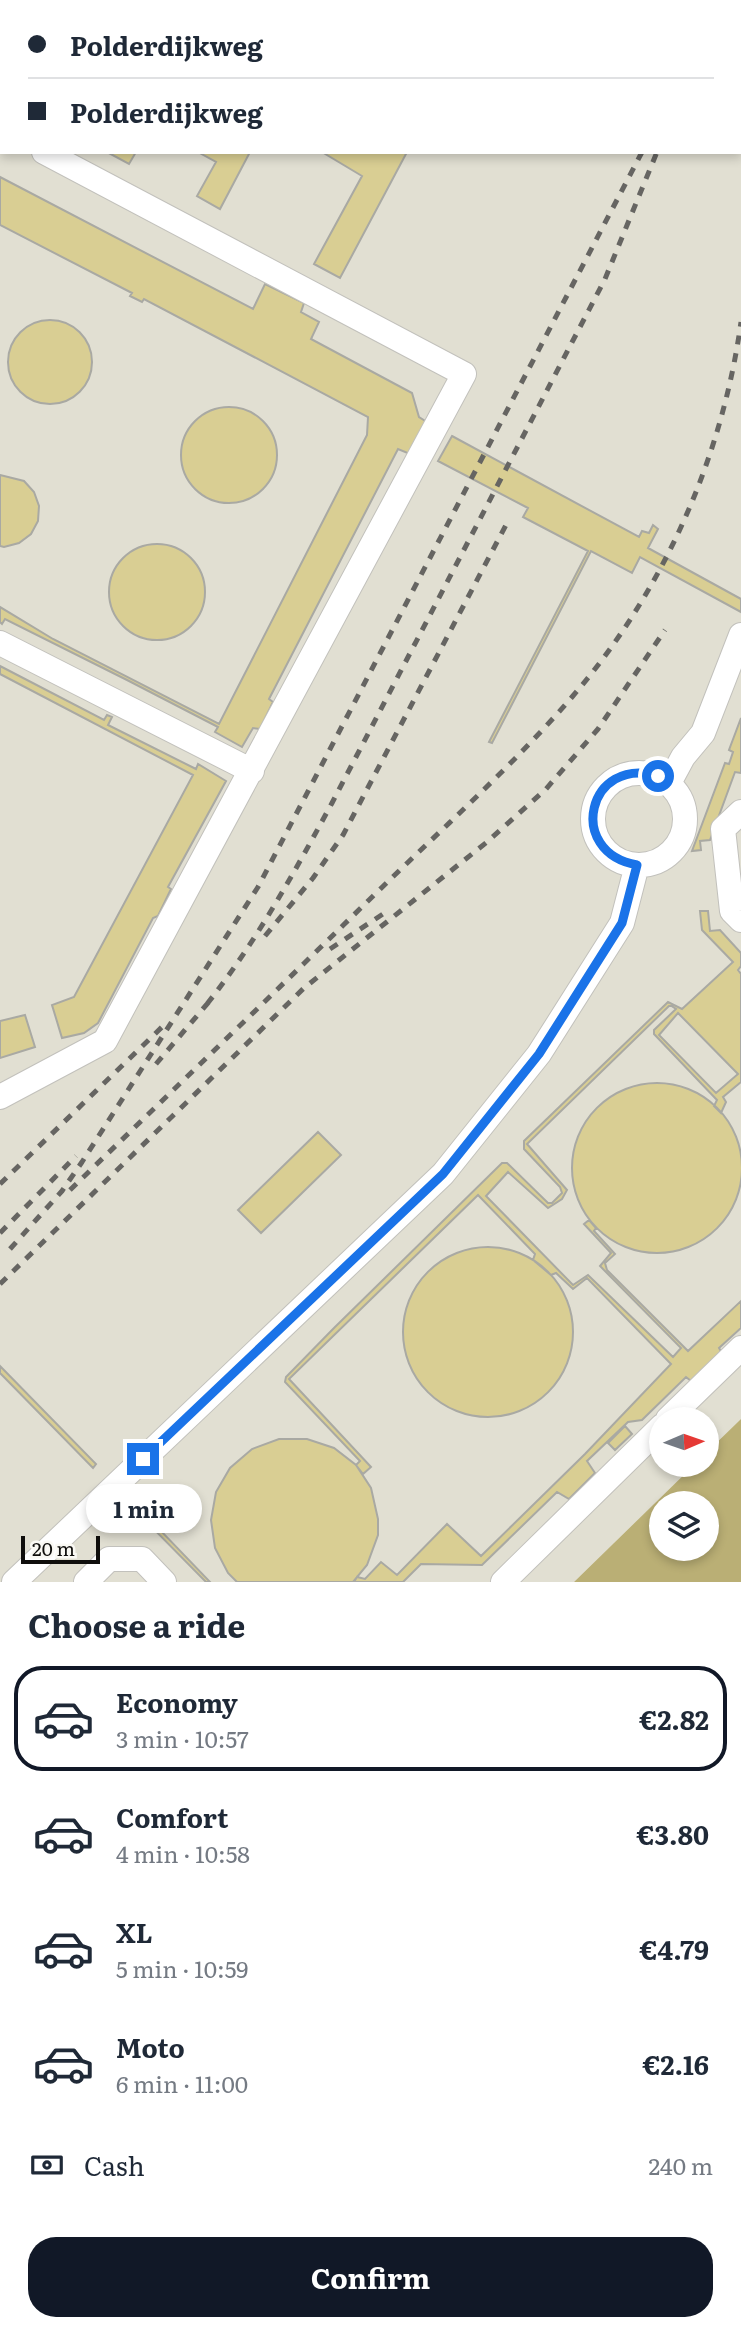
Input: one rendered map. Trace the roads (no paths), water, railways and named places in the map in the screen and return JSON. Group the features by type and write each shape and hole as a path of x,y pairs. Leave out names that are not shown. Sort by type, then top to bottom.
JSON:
{"street":[{"path":"1,1095 105,1041 464,374 48,154"},
{"path":"669,783 683,757 704,733 741,635"},
{"path":"0,642 252,771"},
{"path":"646,773 669,783 684,807 682,835 665,857 637,865 614,858 597,839 593,814 601,791 621,775 646,773"},
{"path":"741,811 723,829 732,911 741,920"},
{"path":"14,1582 443,1174 539,1054 622,923 637,865"},
{"path":"680,1407 741,1348"},
{"path":"503,1582 649,1439"},
{"path":"86,1582 109,1559 142,1559 164,1582"}],"railway":[{"path":"10,1249 62,1191 82,1162 258,887 641,154"},
{"path":"207,1004 258,932 332,803 605,279 656,154"},
{"path":"70,1190 498,775 548,724 605,656 634,613 684,522 719,424 741,322"},
{"path":"265,936 313,878 343,835 507,523"},
{"path":"0,1284 304,988 487,842 546,789 598,729 665,630"},
{"path":"330,949 386,912"},
{"path":"156,1064 213,997"},
{"path":"0,1184 162,1027"},
{"path":"0,1233 76,1156"}]}
